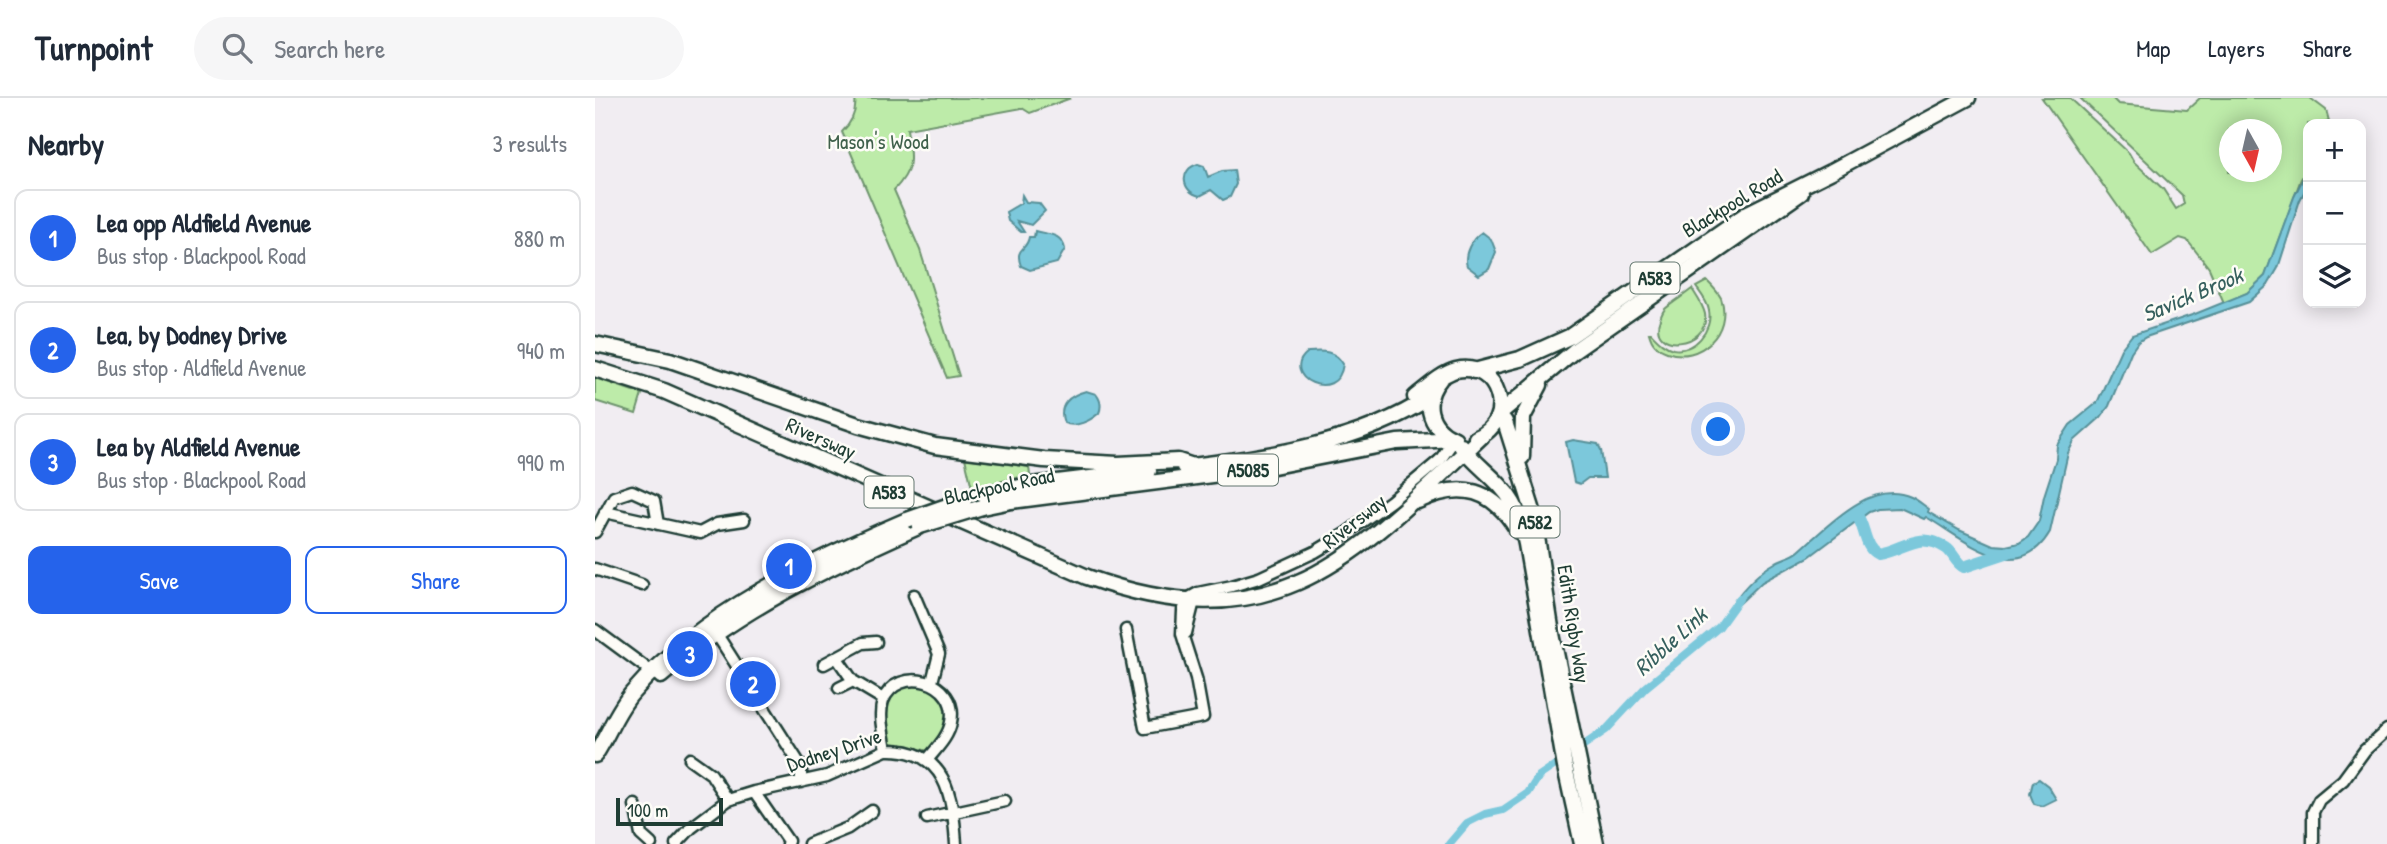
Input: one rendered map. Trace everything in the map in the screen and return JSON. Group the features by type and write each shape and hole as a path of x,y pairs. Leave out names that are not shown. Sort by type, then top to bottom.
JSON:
{"highway":[{"name":"Blackpool Road","path":"1474,370 1520,359 1569,337 1759,206 1830,172 1968,98"},
{"name":"Blackpool Road","path":"1499,414 1551,369 1830,172"},
{"name":"Riversway","path":"595,344 670,360 858,425 935,446 1044,460 1118,464 1178,461 1193,466"},
{"name":"Riversway","path":"595,369 664,391 1087,577 1151,596 1190,601 1218,602 1250,598 1304,581 1344,559 1403,510 1482,436"},
{"path":"1525,481 1521,444 1523,417 1551,369"},
{"path":"1353,433 1394,411 1440,379 1456,370 1474,370 1496,387 1500,400 1499,414 1493,427 1482,436 1469,440 1455,439 1443,433 1434,423 1429,410 1430,397 1440,379"},
{"name":"Blackpool Road","path":"595,755 612,727 621,722 656,674 713,629 790,576 964,500 1039,484 1193,466 1297,448 1353,433 1397,416 1430,397"},
{"name":"Edith Rigby Way","path":"1499,414 1505,422 1533,511 1542,561 1547,637 1565,767 1582,844"},
{"name":"Blackpool Road","path":"913,523 1011,501 1258,468 1397,442 1455,439"},
{"name":"Edith Rigby Way","path":"1455,439 1514,504 1526,544 1596,844"},
{"path":"1403,510 1435,494 1459,489 1472,491 1493,500 1526,544"}],"street":[{"name":"Riversway","path":"1190,601 1194,594 1259,578 1315,552 1345,534 1391,501 1444,456 1455,439"},
{"path":"1434,440 1444,456"},
{"path":"596,529 614,497 632,491 654,500 658,524"},
{"path":"605,512 700,533 717,524 744,520"},
{"path":"595,569 642,585"},
{"path":"914,595 939,654 932,682"},
{"path":"1126,630 1145,728 1203,717 1182,623 1190,601"},
{"path":"713,629 801,766 801,782"},
{"path":"595,630 656,674"},
{"path":"824,664 863,643 876,642"},
{"path":"837,658 853,681 884,699"},
{"path":"839,688 853,681"},
{"path":"886,750 881,713 884,699 904,682 932,682 947,697 952,714 947,734 928,759 948,787 954,812 956,844"},
{"path":"2313,844 2313,812 2319,800 2343,780 2365,750 2387,730"},
{"name":"Dodney Drive","path":"676,844 691,828 728,800 827,776 886,750 907,751 928,759"},
{"path":"689,759 711,774 728,800"},
{"path":"801,766 827,776"},
{"path":"754,792 787,844"},
{"path":"927,818 1005,801"},
{"path":"635,805 641,835 650,844"},
{"path":"809,844 848,828 872,811"}],"green space":[{"name":"Mason's Wood","path":"855,98 1071,98 1030,113 1022,108 907,129 910,162 901,182 894,190 920,250 959,376 947,378 842,132 853,117"},
{"path":"2042,98 2070,98 2129,153 2134,162 2163,189 2176,209 2184,204 2182,195 2080,98 2112,98 2118,104 2187,110 2200,98 2310,98 2326,110 2328,119 2303,119 2303,176 2265,276 2247,293 2224,303 2209,268 2187,240 2180,238 2152,255"},
{"path":"1707,281 1721,298 1723,311 1718,333 1711,342 1691,353 1679,355 1657,347 1649,333 1673,349 1688,347 1700,339 1708,326 1709,311 1706,301 1696,287"},
{"path":"1692,289 1705,314 1704,326 1690,340 1670,342 1662,337 1658,330 1662,313"},
{"path":"595,378 642,394 636,414 595,401"},
{"path":"965,458 1029,467 1030,475 972,488"},
{"path":"916,683 937,690 948,716 945,729 929,751 887,742 886,704 895,691"}],"water":[{"path":"1198,164 1204,166 1208,177 1222,171 1234,170 1236,184 1230,197 1223,200 1211,190 1200,196 1189,190 1185,175"},
{"path":"2303,178 2303,194 2278,268 2268,285 2249,302 2138,342 2131,352 2109,406 2101,417 2074,441 2068,453 2050,532 2037,549 2022,557 2006,558 1989,554 1926,517 1924,519 1900,508 1878,509 1869,512 1809,557 1762,582 1736,607 1732,604 1762,571 1796,553 1850,508 1880,494 1895,493 1911,497 1929,509 1928,512 1993,545 2006,546 2019,543 2028,537 2039,521 2056,459 2057,445 2070,425 2097,403 2121,349 2132,335 2247,293 2265,276"},
{"path":"1022,195 1026,202 1039,203 1045,211 1031,225 1017,221 1024,232 1008,221 1006,212 1021,203"},
{"path":"1035,231 1057,237 1065,249 1057,263 1030,270 1021,266 1019,255 1029,237 1034,237"},
{"path":"1482,232 1491,239 1496,252 1489,269 1479,275 1467,266 1466,256 1472,242"},
{"path":"1308,352 1324,352 1340,359 1343,364 1339,377 1322,385 1312,383 1304,377 1300,370 1300,361"},
{"path":"1086,391 1096,394 1100,405 1099,413 1083,423 1064,423 1062,411 1066,402"},
{"path":"1573,440 1598,444 1605,478 1588,478 1580,484 1574,482 1566,442"},
{"path":"2039,779 2048,786 2056,799 2042,806 2034,804 2030,794 2033,782"}],"waterway":[{"name":"Savick Brook","path":"1856,514 1867,541 1878,554 1911,543 1927,541 1946,548 1964,567 2009,552"},
{"name":"Ribble Link","path":"1575,751 1606,730 1645,688 1719,627 1739,599"},
{"name":"Ribble Link","path":"1449,844 1467,823 1485,814 1503,810 1528,793 1539,776 1564,759"}],"place":[{"name":"Lea opp Aldfield Avenue","path":"789,566"},
{"name":"Lea by Aldfield Avenue","path":"690,654"},
{"name":"Lea, by Dodney Drive","path":"753,684"}]}
